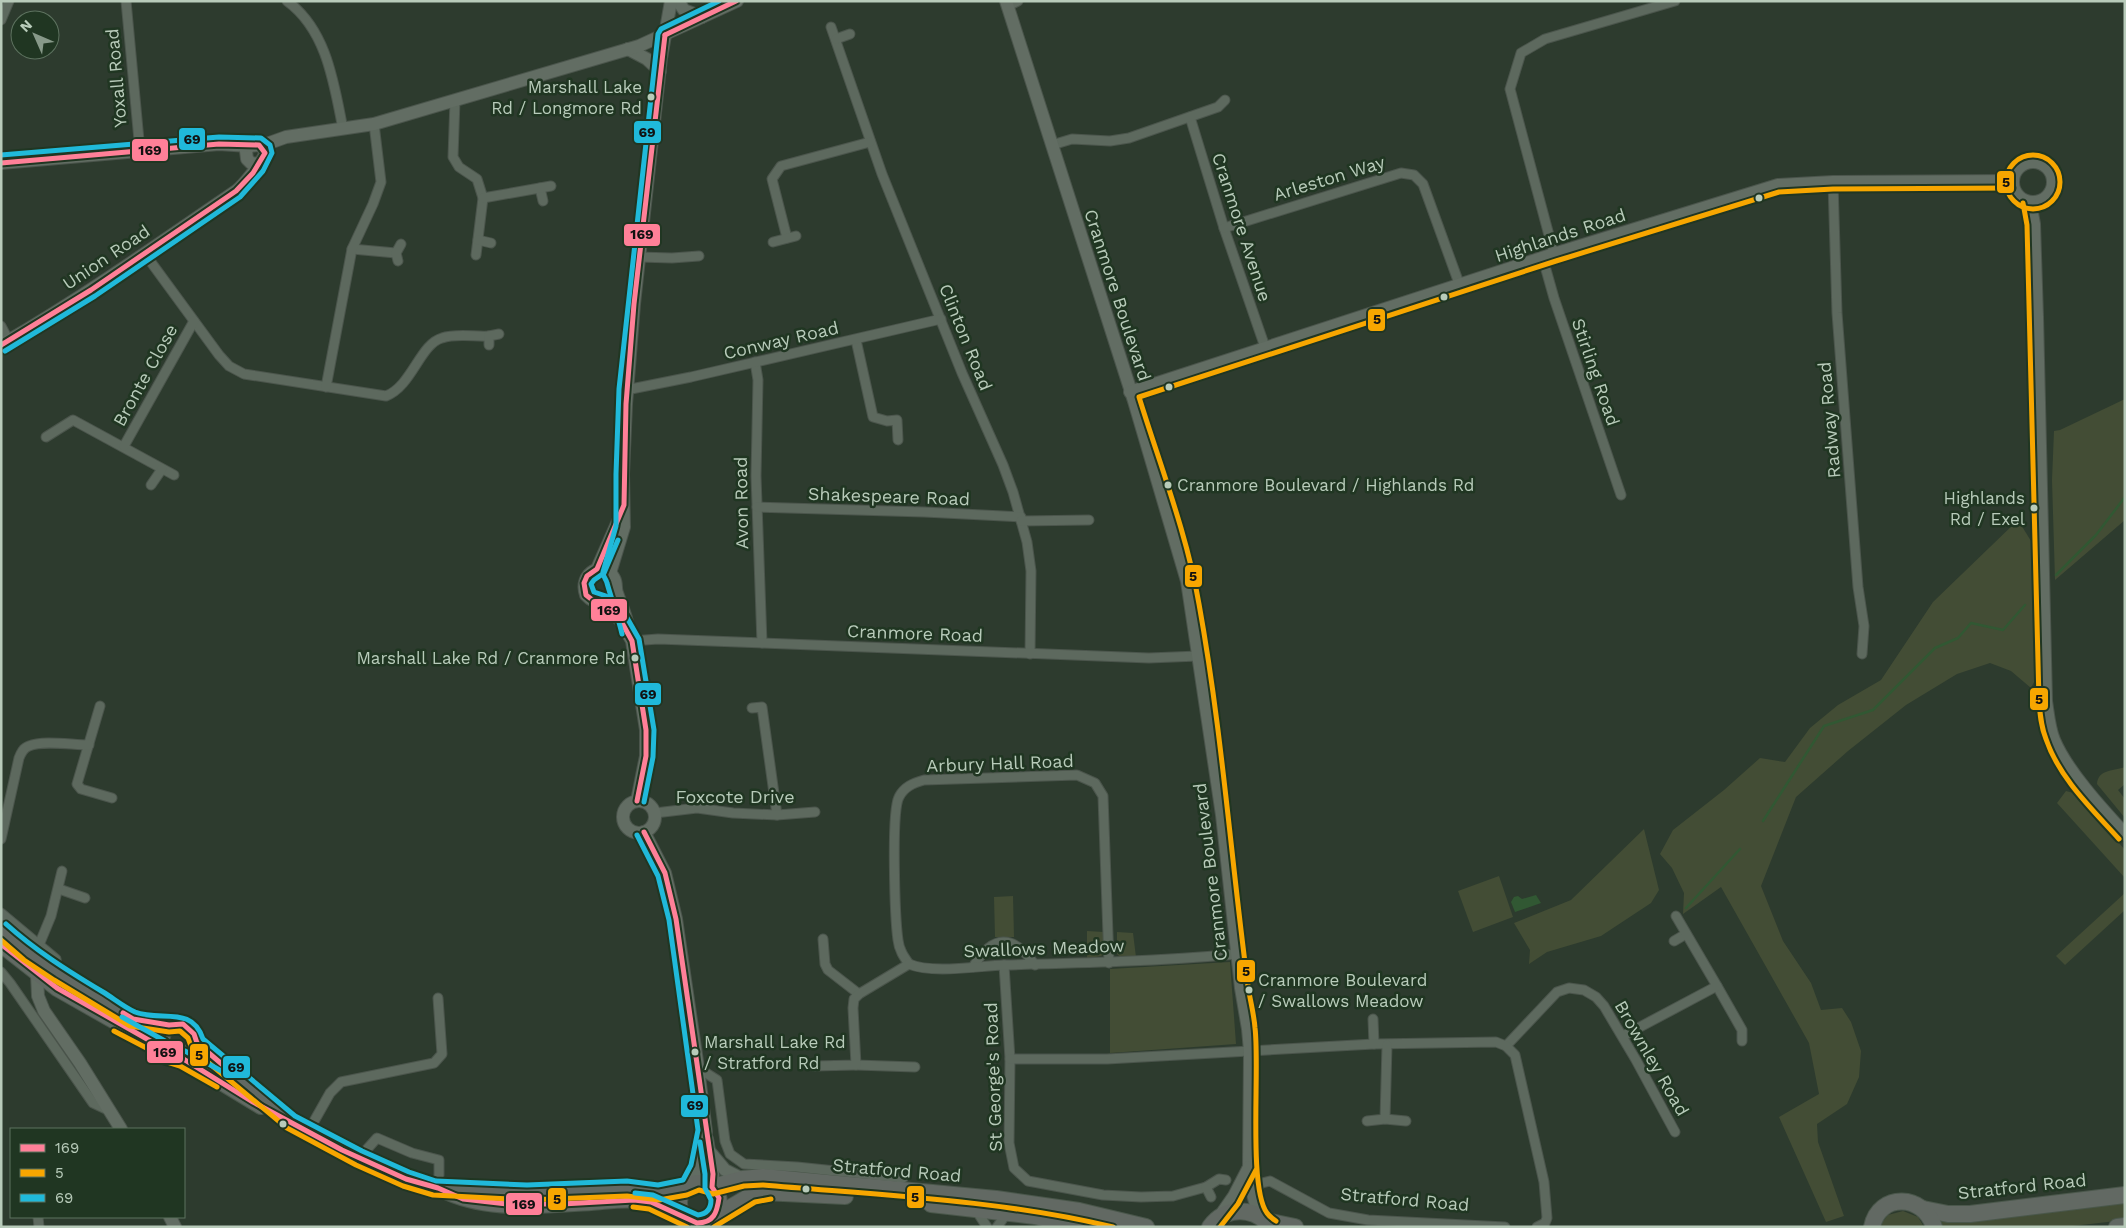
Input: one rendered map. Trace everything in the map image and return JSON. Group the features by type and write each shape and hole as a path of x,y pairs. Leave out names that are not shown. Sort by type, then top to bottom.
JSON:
{"highway":[{"name":"Stratford Road","path":"1,931 58,981 161,1047 168,1055 182,1058 253,1102 359,1158 406,1179 437,1188 463,1199 507,1204 562,1204 634,1200 650,1202 685,1220 697,1223 709,1222 752,1195 763,1192 896,1200 1146,1227"},
{"name":"Stratford Road","path":"1,944 37,974 58,981 133,1019 169,1025 177,1023 189,1027 197,1043 291,1122"},
{"path":"161,1047 161,1037 169,1025"},
{"path":"182,1058 190,1054 197,1043"},
{"name":"Stratford Road","path":"437,1188 527,1193 627,1188 658,1193 687,1187 700,1182 712,1187 743,1178 763,1177 996,1199 1081,1219"},
{"path":"685,1220 679,1199 687,1187"},
{"path":"709,1222 719,1205 719,1198 712,1187"},
{"name":"Stratford Road","path":"1869,1226 1878,1213 1886,1206 1895,1202 1913,1202 1924,1209 1948,1214 1970,1214 2125,1195"},
{"path":"1924,1209 1934,1227"},
{"path":"1212,1223 1241,1210 1266,1221 1295,1227"},
{"path":"2117,1227 2125,1226"}],"street":[{"path":"1,20 9,1"},
{"name":"Yoxall Road","path":"126,1 140,151"},
{"path":"287,1 305,16 317,34 334,84 343,129"},
{"path":"637,801 646,756 646,730 625,610 610,572 624,527 623,474 626,390 660,71 671,1"},
{"path":"678,1 684,10 702,17"},
{"path":"1,163 219,144 232,145 254,154 286,137 374,124 628,49 737,1"},
{"name":"Stirling Road","path":"1621,495 1554,298 1549,256 1510,89 1521,53 1545,39 1675,1"},
{"name":"Cranmore Boulevard","path":"1011,3 1052,145 1181,556 1192,605 1222,814 1250,1051 1249,1167 1252,1191 1266,1221"},
{"name":"Clinton Road","path":"831,27 870,142 962,373 1003,465 1021,519 1031,571 1030,654"},
{"path":"836,39 850,34"},
{"path":"628,49 648,59 660,71"},
{"path":"455,100 454,157 459,167 476,179 483,198 476,255"},
{"path":"1052,145 1072,139 1110,141 1129,138 1218,107 1225,100"},
{"name":"Cranmore Avenue","path":"1190,117 1224,228 1265,347"},
{"path":"326,387 352,249 381,182 374,124"},
{"path":"773,242 791,237 772,179 781,166 870,142"},
{"name":"Union Road","path":"5,343 145,254 236,191 245,182 254,154"},
{"path":"2032,162 2042,164 2049,170 2053,178 2052,188 2047,196 2039,201 2030,202 2017,195 2012,181 2015,171 2022,164 2032,162"},
{"name":"Arleston Way","path":"1224,228 1401,173 1414,175 1423,184 1460,286"},
{"name":"Highlands Road","path":"1130,392 1549,256 1778,185 1832,182 2012,181"},
{"name":"Radway Road","path":"1832,182 1837,321 1858,587 1864,626 1862,654"},
{"path":"483,198 551,186"},
{"path":"540,188 543,201"},
{"path":"2030,202 2034,224 2046,701 2054,740 2063,758 2107,815 2125,834"},
{"path":"478,240 491,243"},
{"path":"352,249 397,257 401,244"},
{"path":"145,254 219,355 238,372 386,396 394,393 401,386 434,342 443,337 489,341 500,334"},
{"path":"639,257 672,258 699,256"},
{"name":"Conway Road","path":"626,390 856,340 941,319"},
{"name":"Bronte Close","path":"124,446 194,321"},
{"path":"1,326 5,343"},
{"path":"856,340 873,417 886,421 897,420 898,440"},
{"name":"Avon Road","path":"755,362 758,380 756,476 762,644"},
{"name":"Bronte Close","path":"60,442 50,435 73,420 174,474"},
{"path":"151,485 162,469"},
{"path":"597,570 624,505"},
{"name":"Shakespeare Road","path":"757,507 924,512 1021,519 1089,520"},
{"path":"610,572 597,570 588,574 583,583 584,589 590,599 601,602 621,620 630,637"},
{"path":"601,602 610,599 616,591"},
{"name":"Cranmore Road","path":"630,637 658,640 1148,658 1198,656"},
{"path":"100,706 78,784 81,790 112,798"},
{"path":"752,708 762,707 778,815"},
{"path":"1,839 19,758 23,749 39,744 88,745"},
{"name":"Arbury Hall Road","path":"909,964 902,954 898,940 895,873 895,807 904,789 915,782 924,780 1077,775 1095,783 1103,796 1110,963"},
{"path":"637,801 648,804 654,814 654,822 644,832 631,830 624,821 624,813 627,807 637,801"},
{"name":"Foxcote Drive","path":"654,814 697,808 733,813 778,815 815,812"},
{"path":"644,832 665,873 676,919 713,1174 712,1187"},
{"path":"39,945 51,916 62,871"},
{"path":"59,888 85,898"},
{"path":"1,913 56,959 58,981 43,997 41,1005"},
{"path":"1676,916 1742,1030 1742,1041"},
{"path":"1674,941 1686,934"},
{"path":"823,939 825,964 828,970 859,994"},
{"path":"973,967 982,953 997,943 1009,942 1018,946 1035,965"},
{"name":"Swallows Meadow","path":"909,964 919,968 1110,963 1238,954"},
{"path":"856,1065 854,999 859,994 909,964"},
{"name":"St George's Road","path":"1004,965 1010,1059 1009,1143 1014,1168 1028,1181 1080,1192"},
{"path":"1,972 93,1103 110,1111"},
{"path":"37,974 39,981 38,996 41,1005 119,1128"},
{"path":"1623,1036 1717,986"},
{"name":"Brownley Road","path":"1506,1046 1557,992 1569,988 1584,990 1596,997 1604,1006 1623,1036 1675,1132"},
{"path":"308,1132 330,1093 341,1082 434,1063 442,1054 438,998"},
{"path":"1373,1019 1374,1044"},
{"path":"1010,1059 1107,1059 1374,1044 1496,1042 1506,1046 1515,1055 1544,1182 1546,1218 1541,1225"},
{"path":"1385,1119 1388,1045"},
{"path":"814,1066 915,1067"},
{"path":"698,1068 717,1080 725,1141 730,1154 744,1164 797,1166 903,1178"},
{"path":"1367,1121 1385,1119 1406,1121"},
{"path":"687,1187 698,1168 706,1132"},
{"path":"359,1158 377,1138 412,1153 439,1160 437,1188"},
{"path":"709,1150 725,1170 743,1178"},
{"name":"Cranmore Boulevard","path":"1212,1223 1234,1196 1249,1167"},
{"path":"1081,1219 1080,1192 1103,1195 1172,1196 1206,1187 1219,1179 1226,1180"},
{"name":"Stratford Road","path":"1252,1191 1262,1183 1270,1181 1329,1214 1368,1220 1505,1227"},
{"path":"1206,1187 1211,1197"},
{"path":"976,1210 987,1227"},
{"path":"997,1227 1008,1213"}],"shaded area":[{"path":"2125,399 2125,520 2055,580 2052,480 2054,431 2060,430"},
{"path":"2018,520 2031,541 2038,674 2031,688 2011,671 1990,663 1957,674 1906,705 1848,751 1796,797 1761,886 1783,941 1811,983 1821,1010 1842,1008 1851,1022 1861,1051 1859,1077 1847,1104 1817,1124 1818,1142 1844,1216 1826,1222 1779,1117 1819,1094 1809,1043 1721,887 1683,914 1684,893 1672,868 1660,854 1673,830 1724,790 1760,758 1785,762 1810,728 1838,705 1881,680 1933,602"},
{"path":"2125,767 2125,784 2118,790 2125,799 2125,818 2097,784 2098,779 2103,773"},
{"path":"2066,791 2077,794 2125,850 2125,878 2057,803"},
{"path":"1644,829 1659,890 1651,903 1601,936 1547,952 1529,964 1530,950 1514,923 1571,900"},
{"path":"1499,876 1513,917 1473,932 1458,891"},
{"path":"2125,893 2125,910 2065,965 2056,956"},
{"path":"1536,895 1541,903 1515,912 1511,902 1514,897 1518,896 1522,899"},
{"path":"1013,896 1014,937 995,937 994,897"},
{"path":"1087,931 1104,932 1104,954 1101,956 1087,959"},
{"path":"1117,932 1133,933 1136,957 1120,957 1117,954"},
{"path":"1230,962 1236,1044 1110,1053 1110,969"},
{"path":"2125,1200 2125,1220 2064,1227 1940,1227 1938,1221"},
{"path":"1903,1211 1918,1217 1924,1227 1879,1227 1888,1215"}],"waterway":[{"path":"2056,575 2096,535 2125,497"},
{"path":"1763,821 1824,726 1873,710 1935,648 1958,638 1971,623 2003,630 2025,605"},
{"path":"1686,908 1740,849"}],"transit line":[{"name":"69","path":"622,634 603,572 616,526 619,389 658,34 661,29 719,1"},
{"name":"169","path":"665,35 736,1"},
{"name":"169","path":"637,801 646,756 646,730 632,641 621,621 601,602 595,602 586,595 584,583 587,576 597,569 624,505 626,404 634,304 665,35"},
{"name":"69","path":"1,155 219,137 261,138 270,145 272,153 263,171 240,197 95,296 5,351"},
{"name":"169","path":"1,163 219,144 259,145 265,153 253,173 236,191 91,290 1,345"},
{"name":"5","path":"2028,155 2038,155 2048,159 2056,167 2060,182 2056,197 2048,205 2038,209 2028,209 2018,205 2010,197 2006,187 2006,177 2010,167 2018,159 2028,155"},
{"name":"5","path":"1276,1221 1267,1213 1261,1199 1258,1179 1256,1154 1255,1028 1248,986 1207,652 1188,552 1139,397 1556,261 1779,192 1833,189 2012,188"},
{"name":"5","path":"2023,203 2027,225 2041,720 2046,739 2059,767 2078,793 2119,839"},
{"name":"69","path":"618,540 604,573 591,584 594,592 606,596 626,616 639,639 654,730 653,757 644,802"},
{"name":"169","path":"1,944 57,988 161,1047 168,1055 182,1058 253,1102 342,1150 406,1179 438,1188 463,1199 507,1204 562,1204 634,1200 651,1202 697,1223 703,1222 714,1216 719,1198 712,1187 713,1174 676,919 665,873 644,832"},
{"name":"69","path":"6,924 53,960 131,1010 145,1015 175,1016 191,1022 198,1028 203,1039 295,1116 362,1151 409,1172 436,1181 527,1185 627,1181 658,1185 683,1180 691,1165 698,1130 669,920 658,876 637,835"},
{"name":"5","path":"1,940 24,960 130,1026 169,1032 180,1031 188,1038 192,1049 287,1128 356,1165 403,1186 433,1195 527,1200 627,1196 659,1200 687,1195 699,1190 713,1194 744,1186 763,1185 983,1204 1027,1210 1113,1227"},
{"name":"169","path":"123,1013 133,1019 169,1025 183,1024 194,1034 197,1043 230,1071"},
{"name":"69","path":"122,1017 165,1041 172,1049 185,1051 225,1073"},
{"name":"5","path":"114,1031 156,1053 164,1061 180,1066 217,1087"},
{"name":"69","path":"635,1193 653,1195 698,1215 706,1212 711,1200 705,1188 705,1174 700,1142"},
{"name":"5","path":"1220,1227 1238,1204 1256,1170"},
{"name":"5","path":"714,1227 755,1202 771,1199"},
{"name":"5","path":"633,1207 649,1209 687,1227"}],"place":[{"name":"Marshall Lake Rd / Longmore Rd","path":"651,97"},
{"name":"Cranmore Boulevard / Highlands Rd","path":"1168,485"},
{"name":"Highlands Rd / Exel","path":"2034,508"},
{"name":"Marshall Lake Rd / Cranmore Rd","path":"635,658"},
{"name":"Cranmore Boulevard / Swallows Meadow","path":"1249,990"},
{"name":"Marshall Lake Rd / Stratford Rd","path":"695,1052"}]}
